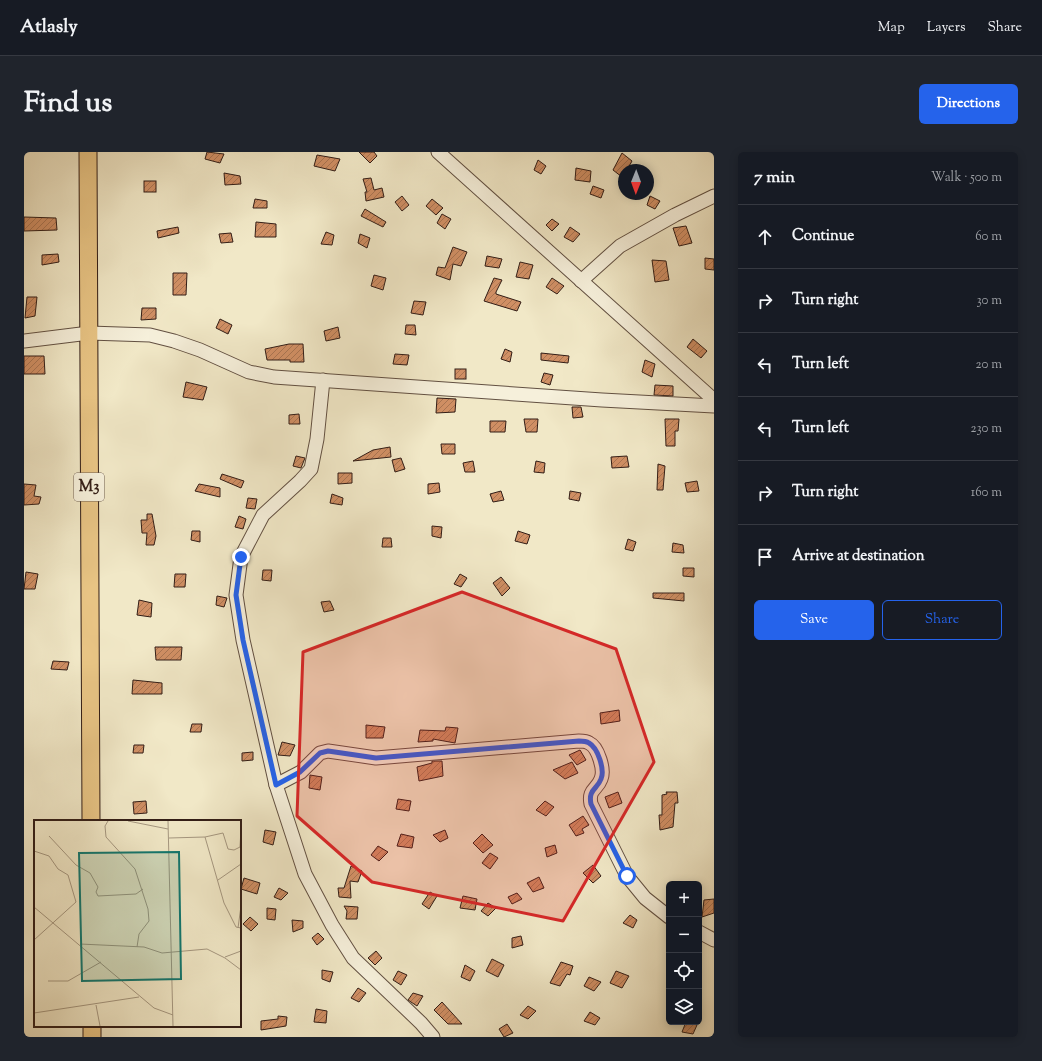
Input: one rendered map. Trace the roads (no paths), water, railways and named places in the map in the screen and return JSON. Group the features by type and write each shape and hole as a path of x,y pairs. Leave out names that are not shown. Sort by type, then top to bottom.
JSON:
{"main road":[{"name":"M3","path":"88,152 91,820"}],"street":[{"path":"438,152 714,400"},
{"path":"581,281 620,246 675,214 714,196"},
{"path":"24,341 89,333 150,335 200,350 249,372 274,377 602,400 714,406"},
{"path":"323,380 317,439 310,469 300,481 263,515 241,557 236,595 243,640 276,785 306,874 332,925 353,958 421,1023 433,1037"},
{"path":"276,785 300,772 320,753 328,751 376,758 564,742 588,742 594,747 603,770 601,781 594,788 590,796 591,804 627,876 645,898 666,915"},
{"path":"702,934 714,940"}]}
